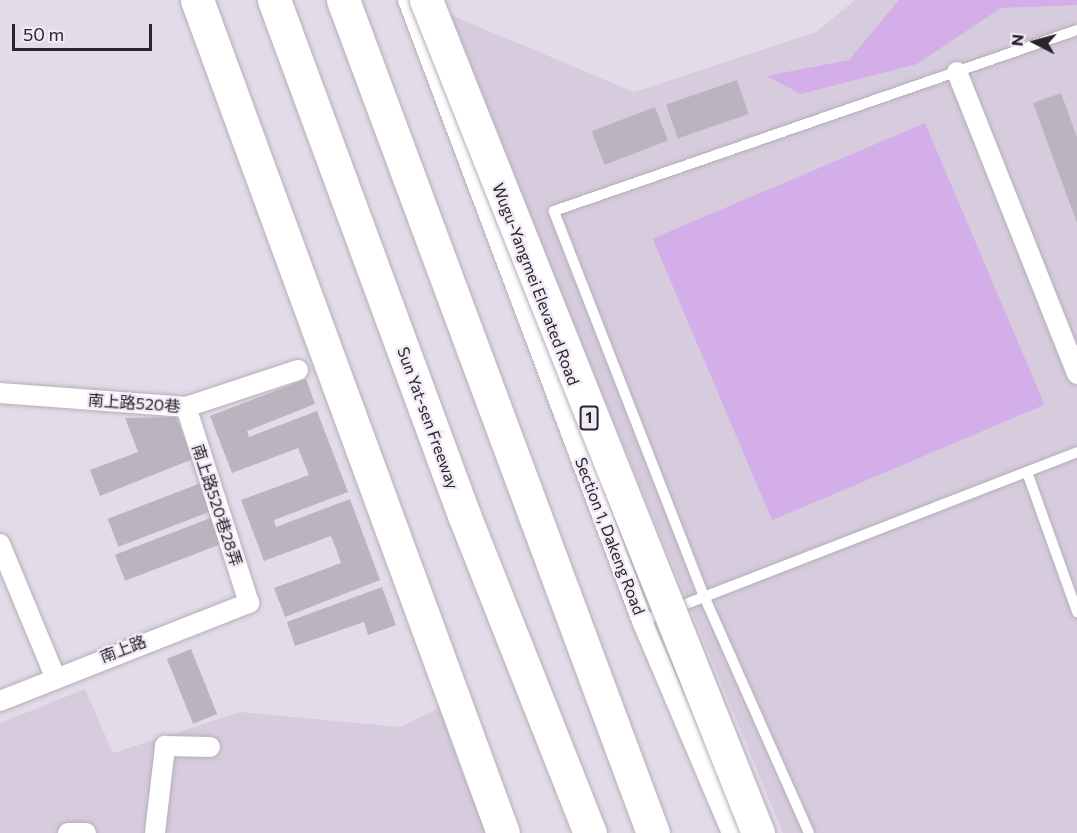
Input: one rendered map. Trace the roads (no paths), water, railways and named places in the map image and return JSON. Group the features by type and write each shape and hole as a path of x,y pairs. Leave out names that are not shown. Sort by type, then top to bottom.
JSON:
{"highway":[{"path":"197,0 503,833"},
{"name":"Sun Yat-sen Freeway","path":"274,0 464,515 590,833"},
{"path":"344,0 653,833"},
{"name":"Wugu-Yangmei Elevated Road","path":"426,0 758,833"}],"street":[{"name":"Section 1, Dakeng Road","path":"408,0 642,621 732,833"},
{"path":"957,72 1077,374"},
{"name":"南上路520巷","path":"0,393 186,407 298,370"},
{"name":"南上路520巷28弄","path":"186,407 249,603"},
{"path":"0,544 55,677"},
{"name":"南上路","path":"0,701 55,677 249,603"},
{"path":"155,833 165,746 210,747"},
{"path":"68,833 86,833"}],"lane":[{"path":"809,833 703,594 554,211 1077,30"},
{"path":"642,621 703,594 1077,452"},
{"path":"1026,472 1077,612"}]}
